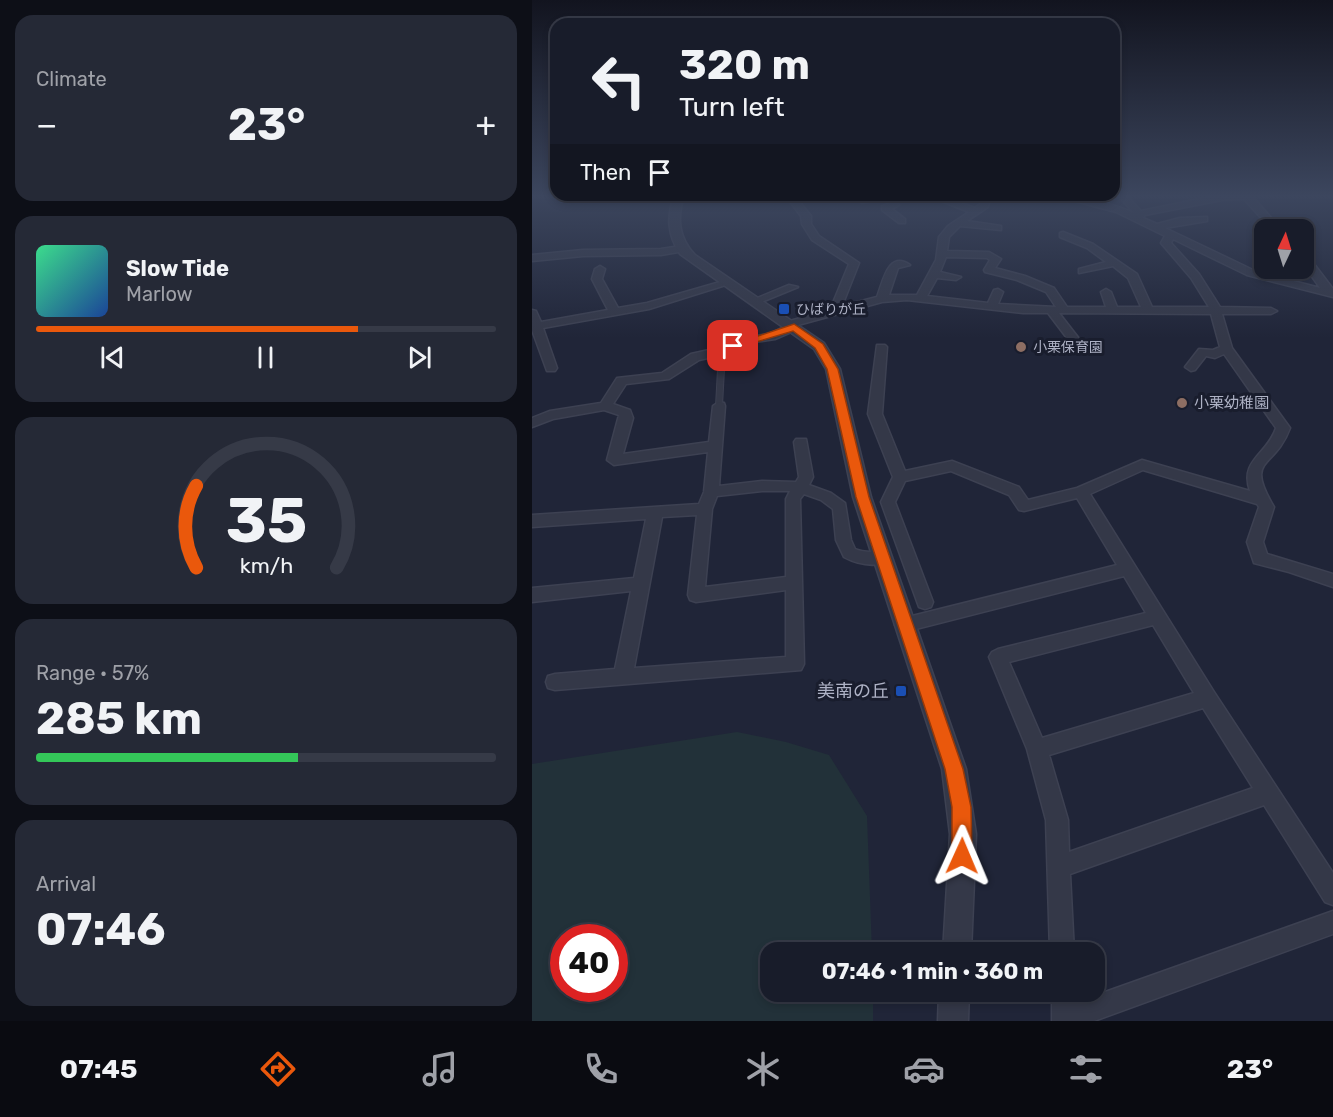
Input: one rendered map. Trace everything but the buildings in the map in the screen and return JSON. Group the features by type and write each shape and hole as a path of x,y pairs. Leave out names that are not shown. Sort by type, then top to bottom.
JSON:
{"street":[{"path":"678,243 681,249 727,283 792,325 819,346 833,369 862,497 954,769 963,834 958,942"},
{"path":"820,243 854,263 834,313"},
{"path":"921,298 934,274 942,254 943,243"},
{"path":"1082,243 1133,276 1148,311"},
{"path":"1166,243 1195,276 1214,305 1226,348 1283,428 1281,438 1254,467 1252,477 1267,507 1255,542 1260,559 1291,566 1333,581"},
{"path":"1189,243 1251,273 1331,293"},
{"path":"532,258 583,253 661,252 681,249"},
{"path":"942,254 989,255 996,259 989,270 1021,278 1050,290 1064,310"},
{"path":"1083,271 1114,263"},
{"path":"882,299 894,265 906,265"},
{"path":"600,269 597,279 615,312"},
{"path":"1314,271 1331,293"},
{"path":"934,274 956,277"},
{"path":"534,327 649,306 727,283"},
{"path":"755,301 793,287"},
{"path":"991,307 998,292"},
{"path":"1106,292 1113,312"},
{"path":"605,405 621,381 634,377 665,376 687,360 722,351 745,340 770,337 792,325 882,299 921,298 991,307 1113,312 1271,311"},
{"path":"1051,310 1074,340"},
{"path":"532,313 534,327 551,368"},
{"path":"881,347 875,414 900,477 888,502 925,602"},
{"path":"1190,368 1203,352 1215,354 1226,348"},
{"path":"532,433 537,421 550,415 605,405 625,413 626,418 614,460 716,447"},
{"path":"719,406 711,492 704,509 696,595 794,582"},
{"path":"555,682 795,664 793,499 806,477 800,442"},
{"path":"900,477 952,466 1014,491 1024,506 1081,492 1142,465 1262,500"},
{"path":"711,492 802,485 827,495 840,507 845,549 851,556 861,559 882,558"},
{"path":"1081,492 1207,698 1333,894"},
{"path":"532,521 704,509"},
{"path":"623,677 655,513"},
{"path":"904,625 1128,569"},
{"path":"532,595 641,584"},
{"path":"1062,942 1057,820 1037,749 998,657 1157,617"},
{"path":"1037,749 1207,698"},
{"path":"1059,867 1268,793"},
{"path":"1064,1002 1065,1020 1333,922"},
{"path":"953,1021 954,1002"}],"lane":[{"path":"719,406 722,351"}],"shaded area":[{"path":"737,732 786,742 829,755 867,816 872,942 760,942 760,1002 873,1002 873,1021 532,1021 532,764"}],"place":[{"name":"ひばりが丘","path":"784,309"},
{"name":"小栗保育園","path":"1021,347"},
{"name":"小栗幼稚園","path":"1182,403"},
{"name":"美南の丘","path":"901,691"}],"route":[{"path":"733,346 745,340 770,337 794,327 819,346 833,369 862,497 926,692 954,769 961,807 962,856"}]}
